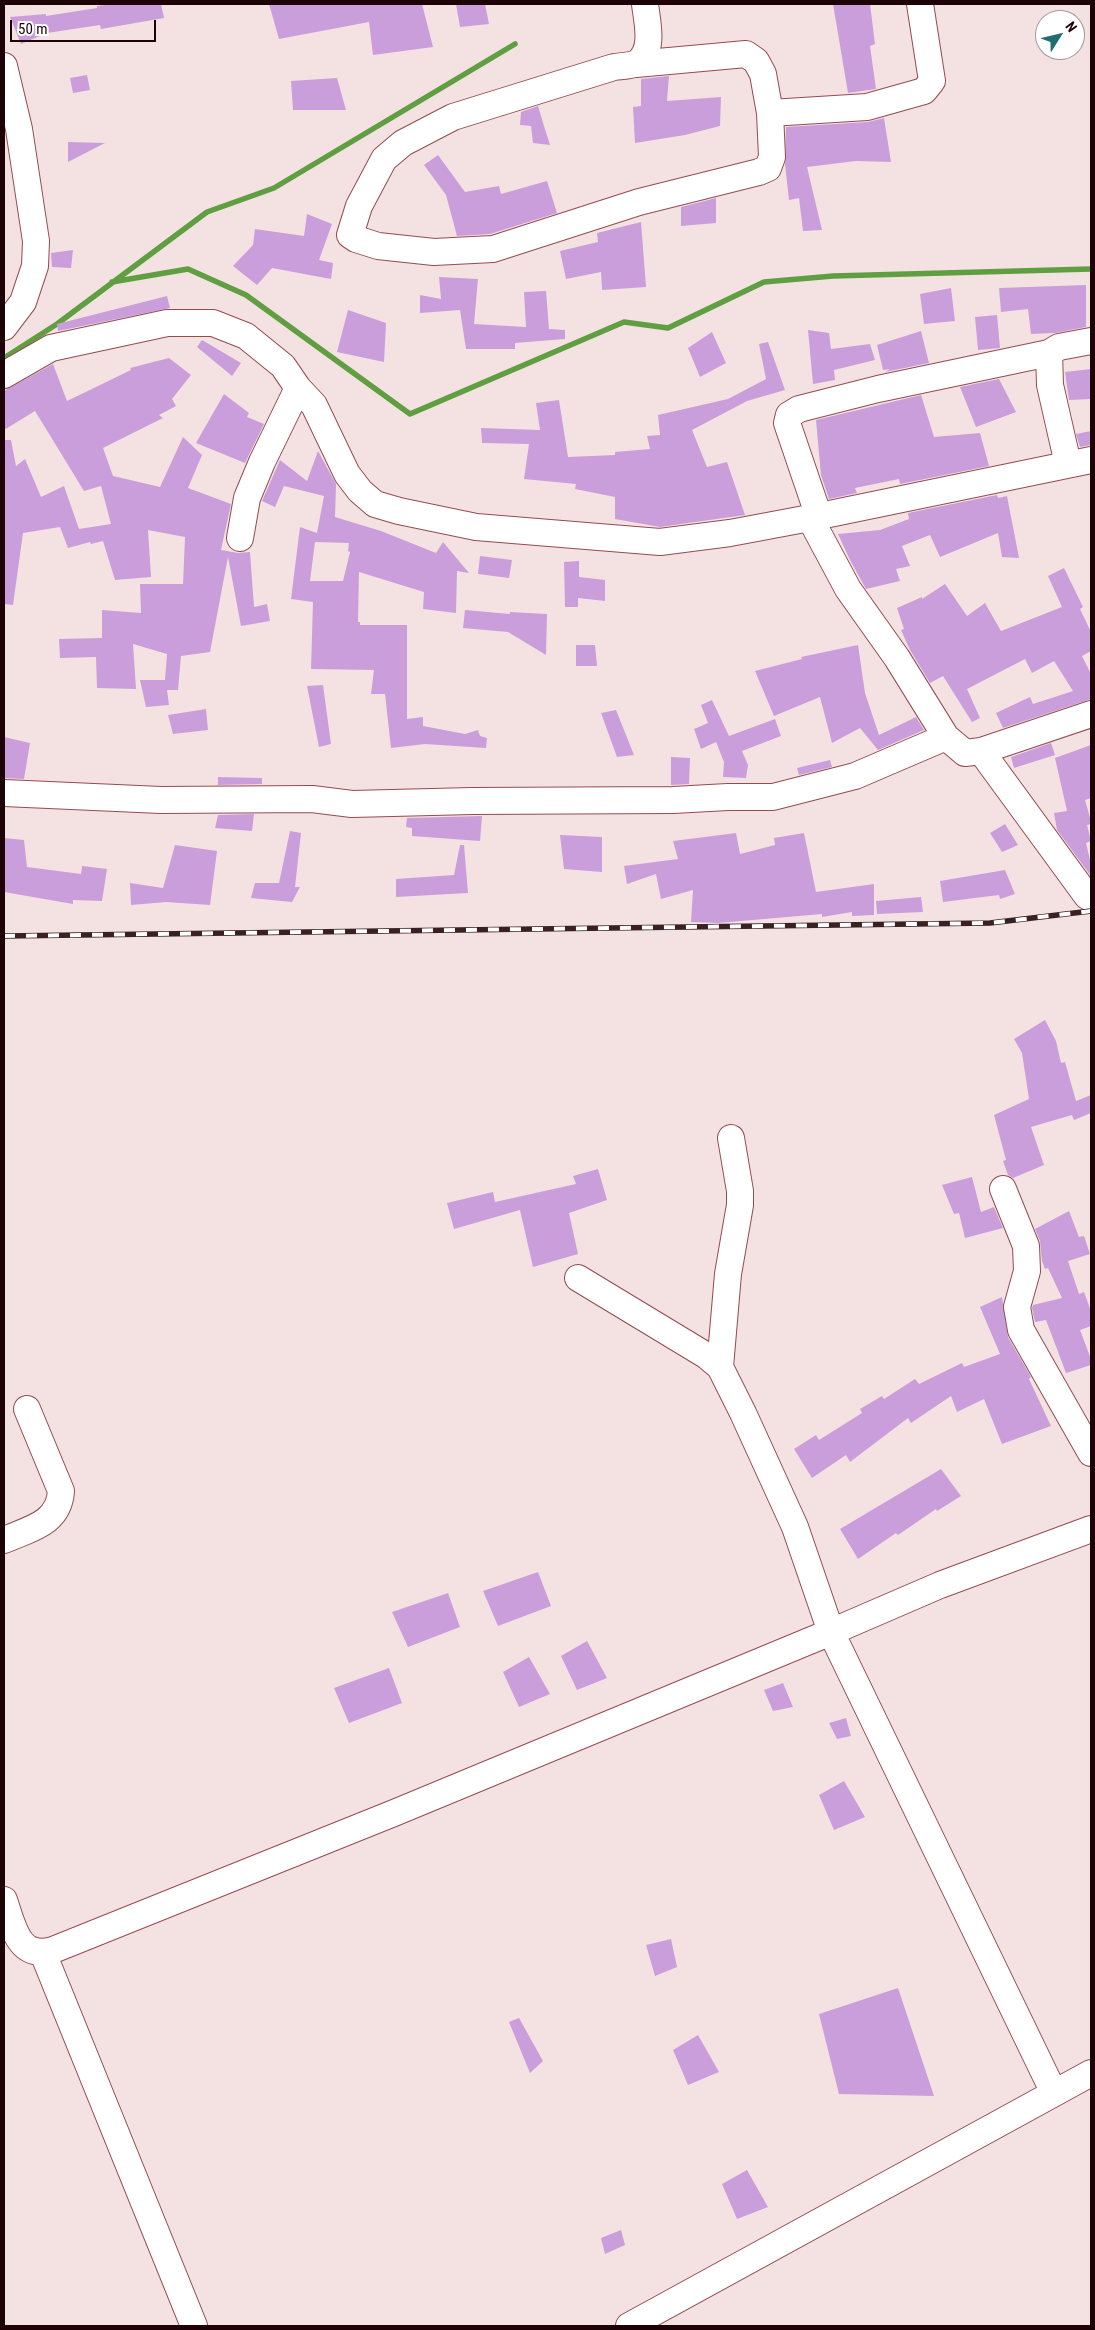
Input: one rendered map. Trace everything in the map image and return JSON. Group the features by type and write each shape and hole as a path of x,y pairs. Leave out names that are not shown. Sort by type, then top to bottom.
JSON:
{"street":[{"path":"636,64 645,54 649,39 645,4"},
{"path":"770,113 867,107 924,90 932,81 920,4"},
{"path":"746,54 756,61 763,74 770,113 772,157 768,168 759,172 639,202 493,249 434,252 378,246 356,240 350,235 359,206 384,159 403,142 452,117 614,67 636,64 746,54"},
{"path":"4,66 19,129 36,241 35,266 22,302 4,327"},
{"path":"4,375 52,348 167,323 214,323 246,336 283,366 298,388 314,405 351,480 376,504 399,511 476,527 660,542 730,533 815,517 1079,462 1050,385 1049,353"},
{"path":"1091,341 1059,347 1049,353 878,389 799,409 790,415 787,423 815,517 848,589 897,658 946,737 964,754 981,751 1091,714"},
{"path":"240,538 247,498 298,388"},
{"path":"4,793 161,800 312,799 352,804 773,797 855,776 946,737"},
{"path":"981,751 1087,896 1091,898"},
{"path":"720,1367 728,1274 740,1198 731,1138"},
{"path":"1003,1190 1026,1246 1027,1271 1017,1307 1021,1330 1091,1453"},
{"path":"578,1278 707,1356 720,1367 744,1413 796,1527 831,1632 1054,2093"},
{"path":"4,1540 43,1523 54,1514 60,1503 61,1491 27,1409"},
{"path":"4,1900 19,1940 30,1950 43,1953 385,1817 940,1585 1091,1529"},
{"path":"43,1953 194,2326"},
{"path":"629,2326 1091,2073"}],"building":[{"path":"113,4 161,4 164,18 101,29 100,25 47,33 21,44 10,17 46,14 46,16"},
{"path":"269,4 422,4 433,47 373,55 369,22 279,39"},
{"path":"456,4 485,4 489,24 460,27"},
{"path":"833,4 870,4 875,44 870,46 876,89 848,93"},
{"path":"87,75 90,90 73,93 70,78"},
{"path":"669,76 667,101 721,97 720,126 685,135 635,143 633,107 641,106 641,79"},
{"path":"337,78 346,110 293,110 291,81"},
{"path":"538,106 550,145 533,143 531,126 520,125 521,112"},
{"path":"884,118 891,162 856,161 807,167 822,230 803,231 799,198 789,200 785,164 786,127 868,122"},
{"path":"68,142 105,143 68,162"},
{"path":"438,155 465,192 499,186 501,194 547,181 557,213 490,234 457,236 446,195 424,165"},
{"path":"716,198 716,223 681,226 681,207"},
{"path":"307,214 332,224 319,260 333,263 331,279 272,268 257,285 233,266 253,245 255,229 304,236"},
{"path":"641,222 646,287 602,290 601,272 566,279 560,251 598,242 597,233"},
{"path":"73,250 71,268 52,267 51,253"},
{"path":"439,277 478,279 474,324 526,327 524,292 546,291 549,329 565,330 565,339 515,343 515,349 466,349 460,310 420,313 420,295 441,299"},
{"path":"1086,285 1086,327 1055,333 1031,334 1028,309 1001,312 999,288"},
{"path":"951,288 955,321 924,324 920,294"},
{"path":"167,296 170,308 58,331 57,324"},
{"path":"348,310 386,323 384,362 337,352"},
{"path":"997,315 1000,348 978,350 975,317"},
{"path":"808,330 829,333 831,349 870,344 875,360 834,370 835,380 813,384"},
{"path":"921,331 929,363 885,372 890,369 883,370 877,345"},
{"path":"712,332 726,363 700,377 688,348"},
{"path":"202,340 241,363 232,376 197,347"},
{"path":"768,342 785,390 747,401 692,430 707,467 727,462 745,515 660,527 615,519 615,497 575,489 576,484 524,479 529,444 482,443 481,428 540,430 536,403 559,400 568,457 615,455 615,452 650,449 647,436 660,435 658,415 728,399 766,379 759,344"},
{"path":"169,358 191,375 172,399 176,406 159,415 163,418 103,448 113,476 160,487 183,437 202,455 188,488 231,504 221,550 238,553 250,552 254,607 267,604 270,621 241,626 228,557 210,652 181,656 178,690 167,690 169,705 146,707 140,680 165,680 167,654 133,644 136,689 97,688 96,657 60,658 59,639 102,638 102,610 141,613 140,584 183,584 185,537 148,530 151,577 115,580 103,541 91,544 90,542 68,548 60,527 23,533 13,605 4,604 4,440 11,440 16,466 25,459 41,497 64,486 79,529 111,524 101,486 84,491 35,411 4,430 4,391 53,364 67,401 131,370 130,368"},
{"path":"1091,369 1091,399 1069,400 1065,372"},
{"path":"999,379 1016,412 976,427 960,387"},
{"path":"224,394 249,413 247,417 264,424 245,463 196,443"},
{"path":"921,395 934,437 980,433 989,466 900,484 899,479 855,488 857,493 829,499 821,475 816,420"},
{"path":"1091,431 1091,445 1080,447 1076,434"},
{"path":"318,451 336,484 335,517 381,531 436,553 443,542 469,573 457,571 456,613 423,609 424,592 359,572 358,622 360,622 360,625 407,625 407,719 423,717 423,726 465,734 478,730 480,736 487,738 486,748 425,744 391,748 385,694 371,694 374,670 311,669 313,602 291,599 300,527 317,533 324,496 284,486 275,507 262,501 280,460 307,481","holes":["315,542 349,543 348,551 350,552 343,581 310,581"]},
{"path":"997,495 998,498 1007,496 1019,558 1002,557 998,533 940,557 930,535 902,546 910,566 896,569 900,581 866,589 838,534 880,530 909,519 908,513"},
{"path":"480,556 512,560 509,578 478,574"},
{"path":"579,561 579,577 605,580 605,601 578,598 578,607 565,607 564,562"},
{"path":"1064,568 1083,607 1080,609 1091,632 1091,651 1082,656 1091,674 1091,699 1003,728 996,713 1030,697 1033,704 1073,691 1054,661 1032,673 1025,659 967,689 980,718 972,722 943,676 930,683 910,650 901,630 904,629 897,608 922,597 922,599 945,584 967,616 985,603 1001,631 1062,607 1048,576"},
{"path":"465,610 510,614 510,612 547,614 546,655 508,632 463,628"},
{"path":"576,645 595,645 597,666 576,666"},
{"path":"858,645 865,693 879,735 916,717 924,730 878,750 860,728 832,743 820,697 774,716 755,671 802,659 801,657"},
{"path":"323,685 331,744 319,747 307,686"},
{"path":"712,700 729,736 775,719 781,736 742,751 748,765 746,778 723,777 724,762 716,742 701,749 694,729 708,723 701,705"},
{"path":"206,709 208,730 173,734 168,715"},
{"path":"616,710 634,755 617,757 601,713"},
{"path":"4,737 30,743 24,779 4,778"},
{"path":"1051,743 1055,755 1014,768 1011,757"},
{"path":"1091,745 1091,798 1085,800 1091,821 1091,824 1087,825 1091,841 1086,843 1091,864 1091,876 1057,830 1054,813 1067,811 1055,758"},
{"path":"671,757 690,758 689,784 671,785"},
{"path":"830,760 832,767 799,775 797,768"},
{"path":"218,777 262,778 262,784 218,785"},
{"path":"254,814 252,831 215,828 218,815"},
{"path":"482,816 480,841 412,836 412,828 406,827 407,818"},
{"path":"1005,824 1018,845 1002,852 990,833"},
{"path":"290,831 301,833 295,887 300,887 292,902 251,898 255,883 279,883"},
{"path":"736,833 740,854 775,845 774,838 804,833 816,892 874,884 874,915 852,916 852,912 822,917 822,914 718,923 691,922 693,890 661,899 656,874 627,884 624,866 678,859 673,841"},
{"path":"560,835 602,837 602,872 564,869"},
{"path":"4,838 24,840 27,867 81,874 82,866 107,869 102,901 73,900 73,904 4,892"},
{"path":"175,845 217,851 210,905 166,902 131,905 130,883 163,888"},
{"path":"460,845 464,845 468,893 396,897 396,879 454,875"},
{"path":"1005,870 1015,894 1000,899 999,895 943,902 940,881"},
{"path":"921,897 923,912 877,914 876,901"},
{"path":"1045,1020 1056,1041 1061,1063 1065,1062 1076,1101 1091,1095 1091,1113 1074,1120 1072,1115 1031,1127 1044,1165 1013,1178 1008,1175 1003,1161 1006,1160 994,1115 1029,1099 1022,1053 1014,1039"},
{"path":"598,1169 607,1200 569,1213 578,1254 533,1267 520,1210 454,1229 447,1203 493,1192 495,1202 576,1184 573,1176"},
{"path":"972,1177 981,1212 994,1207 1003,1228 965,1238 959,1213 954,1214 942,1185"},
{"path":"1069,1211 1079,1237 1084,1236 1090,1254 1068,1261 1079,1294 1084,1292 1091,1311 1091,1326 1080,1330 1091,1359 1091,1365 1066,1373 1046,1320 1035,1322 1032,1308 1033,1305 1062,1298 1048,1268 1045,1269 1042,1261 1040,1241 1035,1229"},
{"path":"1002,1297 1008,1337 1031,1377 1029,1379 1051,1426 1002,1444 984,1399 957,1412 951,1396 911,1423 908,1418 850,1462 846,1455 812,1478 794,1449 816,1435 819,1440 862,1413 860,1409 882,1396 884,1399 915,1379 919,1384 962,1363 964,1367 1000,1354 980,1307"},
{"path":"941,1469 961,1496 937,1511 936,1509 898,1535 896,1533 858,1559 840,1529"},
{"path":"538,1572 551,1606 498,1626 483,1591"},
{"path":"448,1593 460,1627 408,1647 392,1612"},
{"path":"587,1641 607,1678 577,1690 561,1656"},
{"path":"529,1657 550,1694 519,1707 503,1672"},
{"path":"389,1668 402,1703 349,1723 334,1688"},
{"path":"783,1683 793,1707 773,1711 764,1690"},
{"path":"846,1718 851,1736 837,1739 829,1723"},
{"path":"844,1781 865,1817 834,1830 819,1795"},
{"path":"671,1939 677,1967 655,1976 646,1945"},
{"path":"898,1988 934,2096 839,2094 819,2014"},
{"path":"519,2018 543,2061 530,2073 509,2022"},
{"path":"698,2035 719,2072 688,2085 673,2050"},
{"path":"747,2170 768,2207 737,2219 722,2184"},
{"path":"621,2230 625,2245 605,2254 601,2238"}],"waterway":[{"path":"4,358 57,324 207,212 274,188 515,44"},
{"path":"112,282 188,269 246,295 410,414 624,322 668,328 764,282 833,276 1091,269"}],"railway":[{"path":"4,936 990,923 1091,911"}]}
